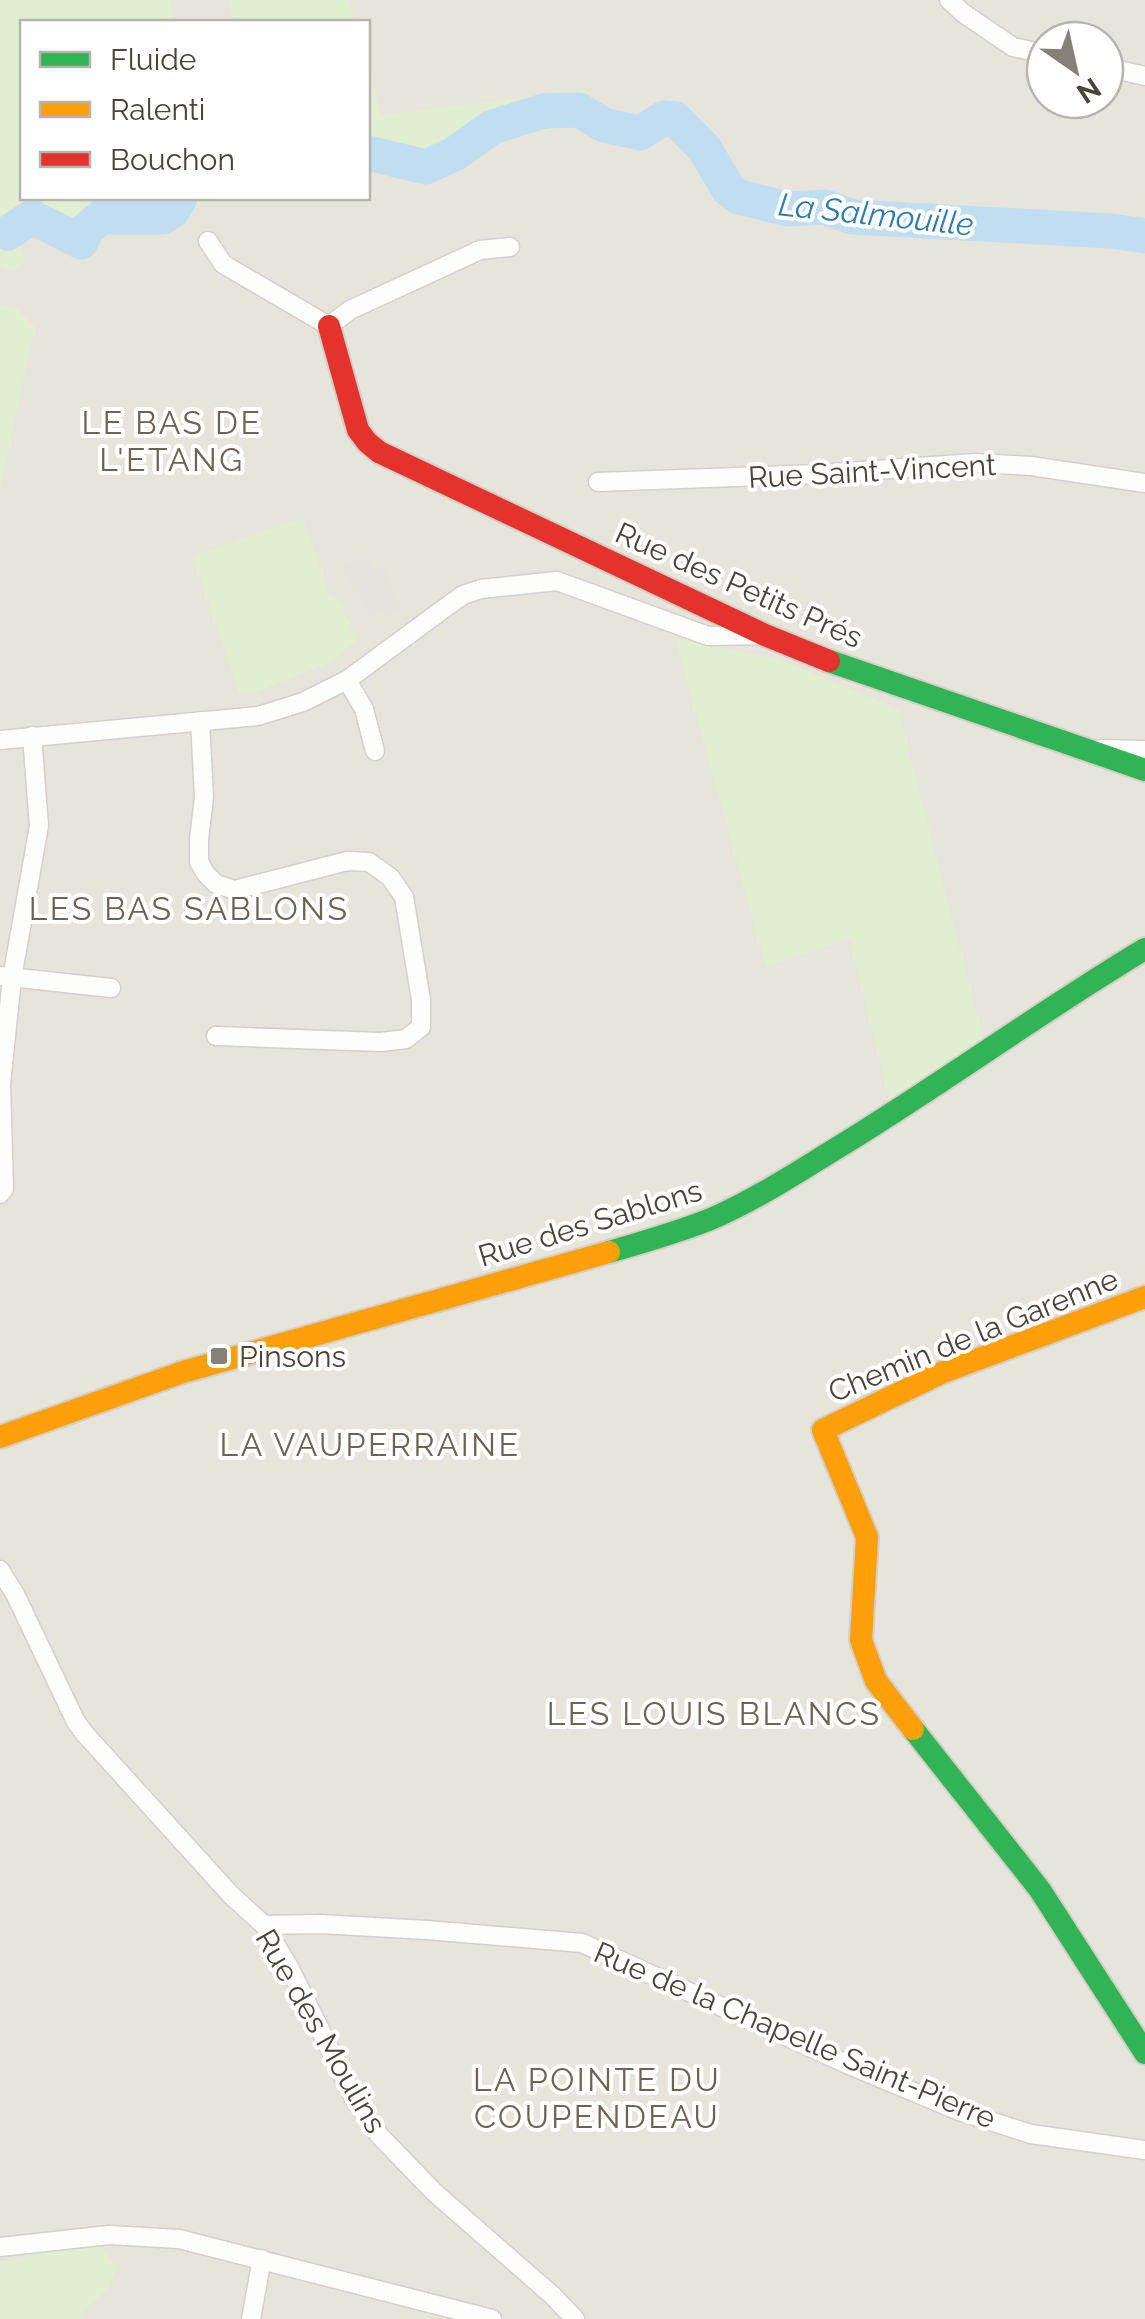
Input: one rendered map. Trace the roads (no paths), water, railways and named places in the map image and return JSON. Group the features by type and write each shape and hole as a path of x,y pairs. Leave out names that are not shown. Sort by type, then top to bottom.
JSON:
{"street":[{"path":"949,0 1013,47 1025,50"},
{"path":"208,241 223,264 328,326 350,310 480,250 510,247"},
{"name":"Rue des Petits Prés","path":"328,326 358,430 377,451 766,635 852,670 1145,770"},
{"name":"Rue Saint-Vincent","path":"598,482 818,474 974,463 1030,466 1145,482"},
{"path":"0,740 258,716 303,702 347,680 463,595 480,589 558,581 708,636 766,635"},
{"path":"347,680 364,708 375,750"},
{"path":"200,721 204,797 198,862 206,874 216,884 235,890 347,861 369,862 390,877 404,896 421,1000 421,1027 406,1039 381,1042 216,1036"},
{"path":"0,1194 4,1189 1,1084 6,977 39,826 32,736"},
{"name":"Rue des Petits Prés","path":"1086,749 1145,750"},
{"name":"Rue des Sablons","path":"0,1437 183,1372 655,1240 713,1218 856,1137 1145,949"},
{"path":"6,977 112,988"},
{"name":"Chemin de la Garenne","path":"1145,1297 1020,1342 860,1410 823,1430 867,1536 861,1640 876,1682 1040,1890 1145,2053"},
{"name":"Rue des Moulins","path":"0,1570 85,1734 231,1895 264,1924 354,2098 379,2136 423,2182 552,2295 573,2319"},
{"name":"Rue de la Chapelle Saint-Pierre","path":"264,1924 427,1930 582,1943 959,2111 1031,2134 1145,2150"},
{"path":"0,2247 109,2235 180,2239 492,2319"},
{"path":"251,2319 262,2259"}],"waterway":[{"name":"La Salmouille","path":"370,153 426,167 456,153 492,127 544,111 579,110 604,125 640,133 664,118 675,119 704,148 729,190 739,197 788,209 825,207 853,217 1145,236"},
{"name":"La Salmouille","path":"8,233 32,217 81,242 87,229 101,217 163,217 179,200"}],"place":[{"name":"Pinsons","path":"219,1356"}],"district":[{"name":"LE BAS DE L'ETANG","path":"172,440"},
{"name":"LES BAS SABLONS","path":"189,908"},
{"name":"LA VAUPERRAINE","path":"370,1444"},
{"name":"LES LOUIS BLANCS","path":"714,1713"},
{"name":"LA POINTE DU COUPENDEAU","path":"597,2098"}]}
